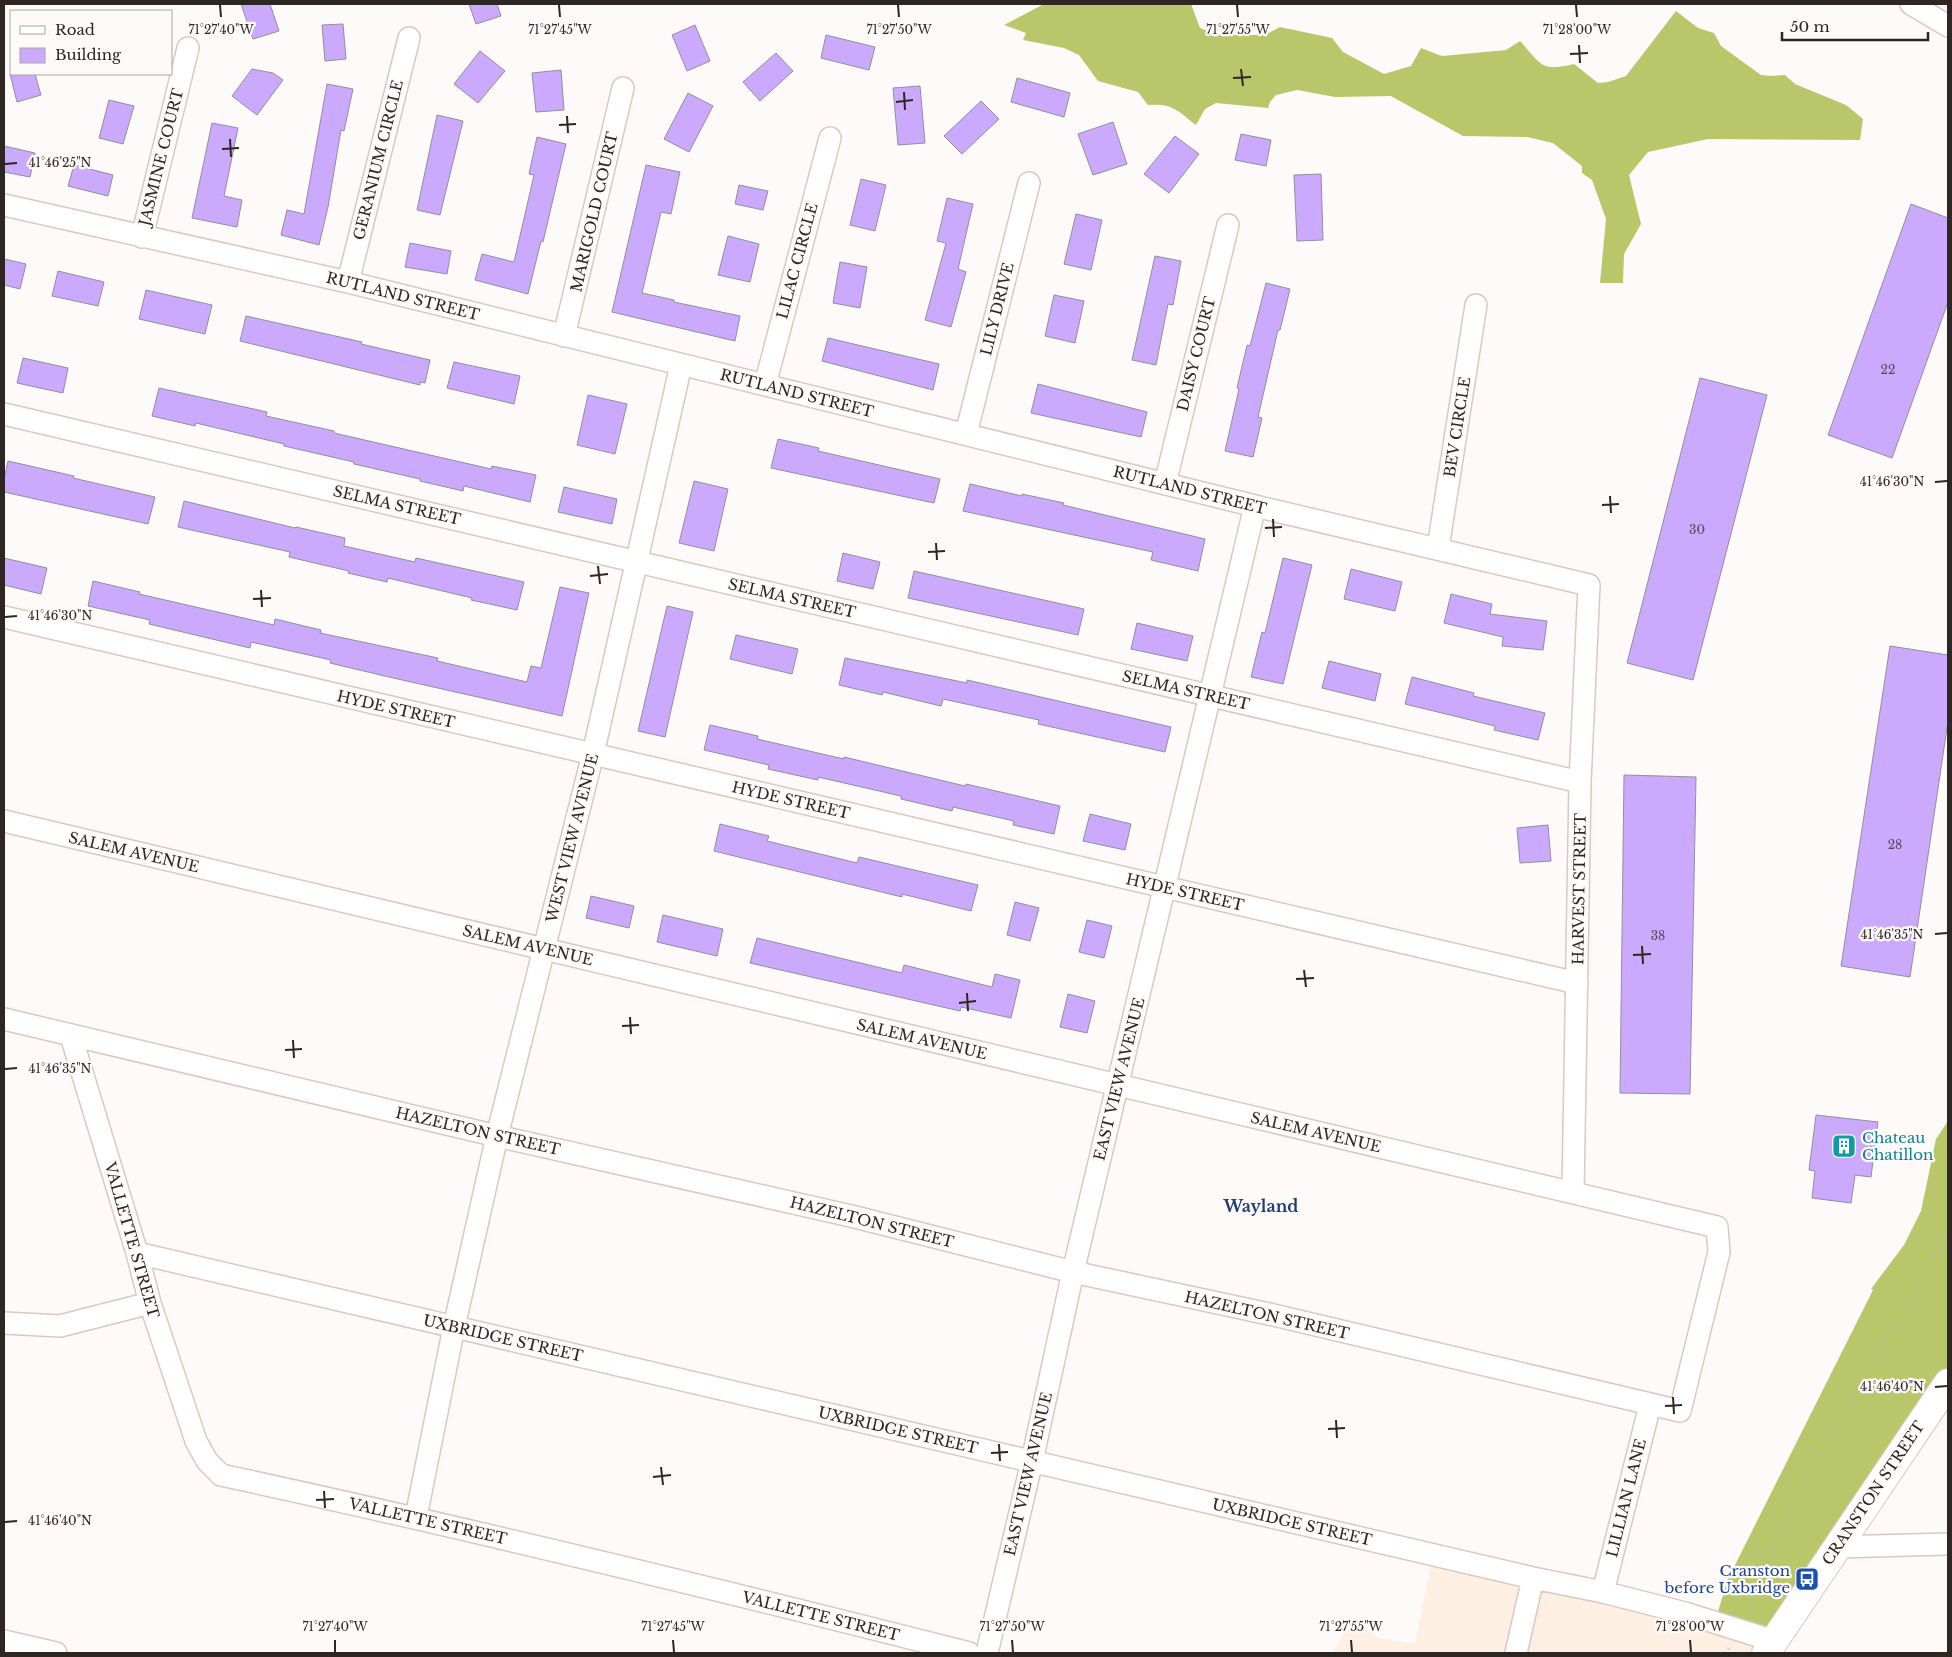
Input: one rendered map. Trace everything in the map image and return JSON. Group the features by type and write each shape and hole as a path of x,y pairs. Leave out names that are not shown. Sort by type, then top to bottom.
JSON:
{"main road":[{"name":"CRANSTON STREET","path":"1770,1647 1948,1383"}],"street":[{"path":"1911,4 1948,26"},
{"name":"GERANIUM CIRCLE","path":"348,282 409,38"},
{"name":"JASMINE COURT","path":"142,237 188,48"},
{"name":"MARIGOLD COURT","path":"564,336 623,88"},
{"name":"LILAC CIRCLE","path":"765,385 830,138"},
{"name":"LILY DRIVE","path":"966,434 1029,183"},
{"name":"RUTLAND STREET","path":"4,205 348,282 1164,484 1589,585"},
{"name":"DAISY COURT","path":"1164,484 1228,225"},
{"name":"BEV CIRCLE","path":"1438,548 1476,305"},
{"name":"WEST VIEW AVENUE","path":"416,1517 454,1327 497,1136 593,754 681,365"},
{"name":"SELMA STREET","path":"4,414 1580,782"},
{"name":"EAST VIEW AVENUE","path":"987,1653 1032,1461 1073,1272 1166,888 1255,506"},
{"name":"HARVEST STREET","path":"1573,1193 1580,782 1589,585"},
{"name":"HYDE STREET","path":"4,617 1577,984"},
{"name":"SALEM AVENUE","path":"4,821 1717,1227 1719,1252 1695,1350"},
{"name":"HAZELTON STREET","path":"4,1019 497,1136 851,1216 1073,1272 1269,1314 1680,1412 1695,1350"},
{"name":"VALLETTE STREET","path":"71,1036 137,1253 150,1303 196,1440 207,1461 221,1475 416,1517 713,1588 969,1653"},
{"name":"UXBRIDGE STREET","path":"137,1253 1533,1578 1603,1592 1685,1613 1770,1647"},
{"path":"4,1323 60,1326 150,1303"},
{"name":"LILLIAN LANE","path":"1603,1592 1650,1405"},
{"path":"1836,1547 1948,1544"},
{"path":"1516,1653 1533,1578"},
{"path":"4,1641 56,1653"}],"path":[{"path":"1745,1619 1751,1609 1768,1562 1811,1474 1948,1231"},
{"path":"1725,1653 1729,1648"}],"shaded area":[{"path":"1432,1558 1769,1642 1764,1653 1333,1653 1347,1628 1363,1627 1378,1638 1415,1644"}],"green space":[{"path":"1044,4 1191,4 1200,28 1217,35 1265,35 1280,27 1332,38 1343,52 1384,74 1411,66 1421,48 1442,56 1506,50 1520,41 1542,64 1554,67 1574,64 1598,83 1626,76 1676,11 1698,28 1714,33 1721,46 1761,75 1785,75 1795,84 1846,105 1863,119 1860,140 1708,139 1648,152 1629,175 1641,224 1624,254 1623,283 1600,283 1606,219 1592,180 1582,173 1582,166 1553,143 1527,137 1463,136 1391,96 1335,97 1297,90 1276,95 1268,108 1216,103 1205,109 1196,125 1169,106 1148,105 1138,92 1098,81 1079,55 1064,48 1023,40 1026,33 1004,25"},
{"path":"1948,1121 1948,1384 1775,1639 1716,1618 1728,1579 1873,1290 1871,1289 1904,1245 1921,1211 1936,1139"}],"building":[{"path":"241,4 270,4 279,31 253,39"},
{"path":"469,4 497,4 501,16 476,24"},
{"path":"343,24 346,59 325,61 322,25"},
{"path":"695,25 710,61 687,71 672,35"},
{"path":"826,35 875,47 869,70 821,58"},
{"path":"480,51 505,71 478,103 454,84"},
{"path":"776,53 793,71 760,101 743,82"},
{"path":"252,69 273,73 283,80 257,115 232,96"},
{"path":"561,70 564,110 536,112 532,73"},
{"path":"10,75 35,75 41,95 17,102"},
{"path":"1017,78 1070,93 1064,117 1011,102"},
{"path":"327,84 353,89 344,131 341,130 328,207 319,245 281,235 287,210 304,214"},
{"path":"920,86 925,143 898,145 893,88"},
{"path":"688,93 713,106 689,152 664,139"},
{"path":"109,100 134,106 123,144 99,138"},
{"path":"981,101 999,119 962,154 944,136"},
{"path":"437,115 463,121 440,215 417,210"},
{"path":"1113,122 1127,164 1093,175 1078,134"},
{"path":"212,123 238,128 224,196 242,200 237,227 192,218"},
{"path":"1241,134 1271,140 1266,166 1235,160"},
{"path":"1175,136 1199,154 1169,193 1144,174"},
{"path":"537,137 566,144 543,242 541,241 528,294 475,280 482,254 514,262 534,175 529,174"},
{"path":"4,146 35,153 30,177 4,172"},
{"path":"74,165 113,175 108,196 68,186"},
{"path":"646,165 680,172 671,214 661,212 642,293 740,316 735,341 612,312"},
{"path":"1321,174 1323,240 1297,241 1294,175"},
{"path":"861,179 886,185 875,231 850,225"},
{"path":"739,185 768,191 763,210 735,204"},
{"path":"947,198 973,204 958,269 966,272 951,327 925,320 946,243 937,241"},
{"path":"1911,204 1948,218 1948,302 1892,458 1828,435"},
{"path":"1076,214 1102,220 1091,270 1064,264"},
{"path":"728,236 759,244 750,282 718,275"},
{"path":"410,243 451,251 447,274 405,267"},
{"path":"1155,256 1181,261 1173,305 1168,304 1156,365 1132,360"},
{"path":"4,259 26,264 20,289 4,285"},
{"path":"840,262 867,267 860,308 833,303"},
{"path":"58,271 104,282 98,306 52,296"},
{"path":"1266,283 1290,289 1280,330 1278,330 1258,417 1262,418 1253,457 1225,451 1247,345 1250,346"},
{"path":"146,290 212,305 205,334 139,319"},
{"path":"1054,295 1084,301 1075,343 1045,336"},
{"path":"246,316 362,342 361,344 430,360 425,383 420,382 420,385 240,341"},
{"path":"828,338 939,364 933,390 822,361"},
{"path":"23,358 68,368 63,393 17,383"},
{"path":"454,362 520,376 514,404 447,388"},
{"path":"1700,378 1767,395 1693,680 1627,663"},
{"path":"1038,384 1147,412 1141,437 1031,413"},
{"path":"159,388 267,412 266,416 334,431 334,433 491,469 492,466 536,475 530,502 464,486 463,491 354,464 354,462 284,446 284,444 196,423 195,426 152,416"},
{"path":"588,395 627,404 615,454 577,445"},
{"path":"778,439 819,448 818,451 940,479 934,503 771,468"},
{"path":"8,461 155,497 148,524 4,492 4,479"},
{"path":"694,481 728,489 714,551 679,543"},
{"path":"970,484 1064,503 1063,505 1205,539 1198,571 1151,560 1153,552 963,511"},
{"path":"564,487 617,499 612,524 558,512"},
{"path":"184,501 345,538 344,546 415,562 416,558 524,582 517,610 388,578 387,582 348,573 349,571 289,557 290,552 178,527"},
{"path":"843,553 880,562 873,589 837,581"},
{"path":"4,558 47,568 41,594 4,585"},
{"path":"1283,558 1312,565 1283,684 1251,677 1262,632 1265,633"},
{"path":"1351,569 1402,582 1395,611 1344,599"},
{"path":"914,571 1084,609 1078,635 908,598"},
{"path":"93,581 140,592 139,594 274,625 275,619 321,630 320,633 438,658 437,661 527,682 531,666 541,668 560,587 589,593 562,716 330,663 331,660 251,642 250,648 149,624 150,620 88,606"},
{"path":"1451,594 1492,604 1490,614 1547,621 1543,650 1502,646 1503,637 1444,623"},
{"path":"667,606 693,612 665,737 638,731"},
{"path":"1137,623 1193,636 1187,661 1131,649"},
{"path":"736,635 798,649 792,674 730,659"},
{"path":"1890,646 1948,655 1948,721 1910,977 1841,966"},
{"path":"845,658 967,683 967,680 1171,727 1165,752 1038,724 1039,720 943,699 941,706 883,692 882,695 839,685"},
{"path":"1329,661 1381,674 1375,701 1322,688"},
{"path":"1412,677 1474,693 1473,696 1545,713 1538,740 1494,730 1495,726 1405,704"},
{"path":"710,725 758,736 757,739 1060,806 1054,834 1013,825 1014,821 953,807 952,811 901,799 901,796 818,777 818,780 768,769 769,765 704,750"},
{"path":"1624,775 1696,777 1690,1094 1620,1093"},
{"path":"1090,814 1131,824 1125,850 1083,841"},
{"path":"720,824 769,836 767,841 857,863 859,857 978,885 971,911 902,894 902,897 714,851"},
{"path":"1548,825 1551,861 1520,863 1517,828"},
{"path":"591,896 634,906 629,928 586,918"},
{"path":"1015,902 1039,908 1030,941 1007,935"},
{"path":"663,915 723,929 717,956 657,942"},
{"path":"1087,920 1112,926 1104,958 1079,952"},
{"path":"757,938 902,973 904,965 992,987 995,974 1020,980 1011,1018 961,1007 960,1011 750,963"},
{"path":"1068,994 1095,1001 1087,1033 1060,1027"},
{"name":"Chateau Chatillon","path":"1816,1115 1878,1122 1871,1177 1855,1175 1851,1203 1812,1198 1815,1171 1809,1170"}],"place":[{"name":"Chateau Chatillon","path":"1844,1146"},
{"name":"Cranston before Uxbridge","path":"1807,1579"}],"district":[{"name":"Wayland","path":"1261,1206"}]}
